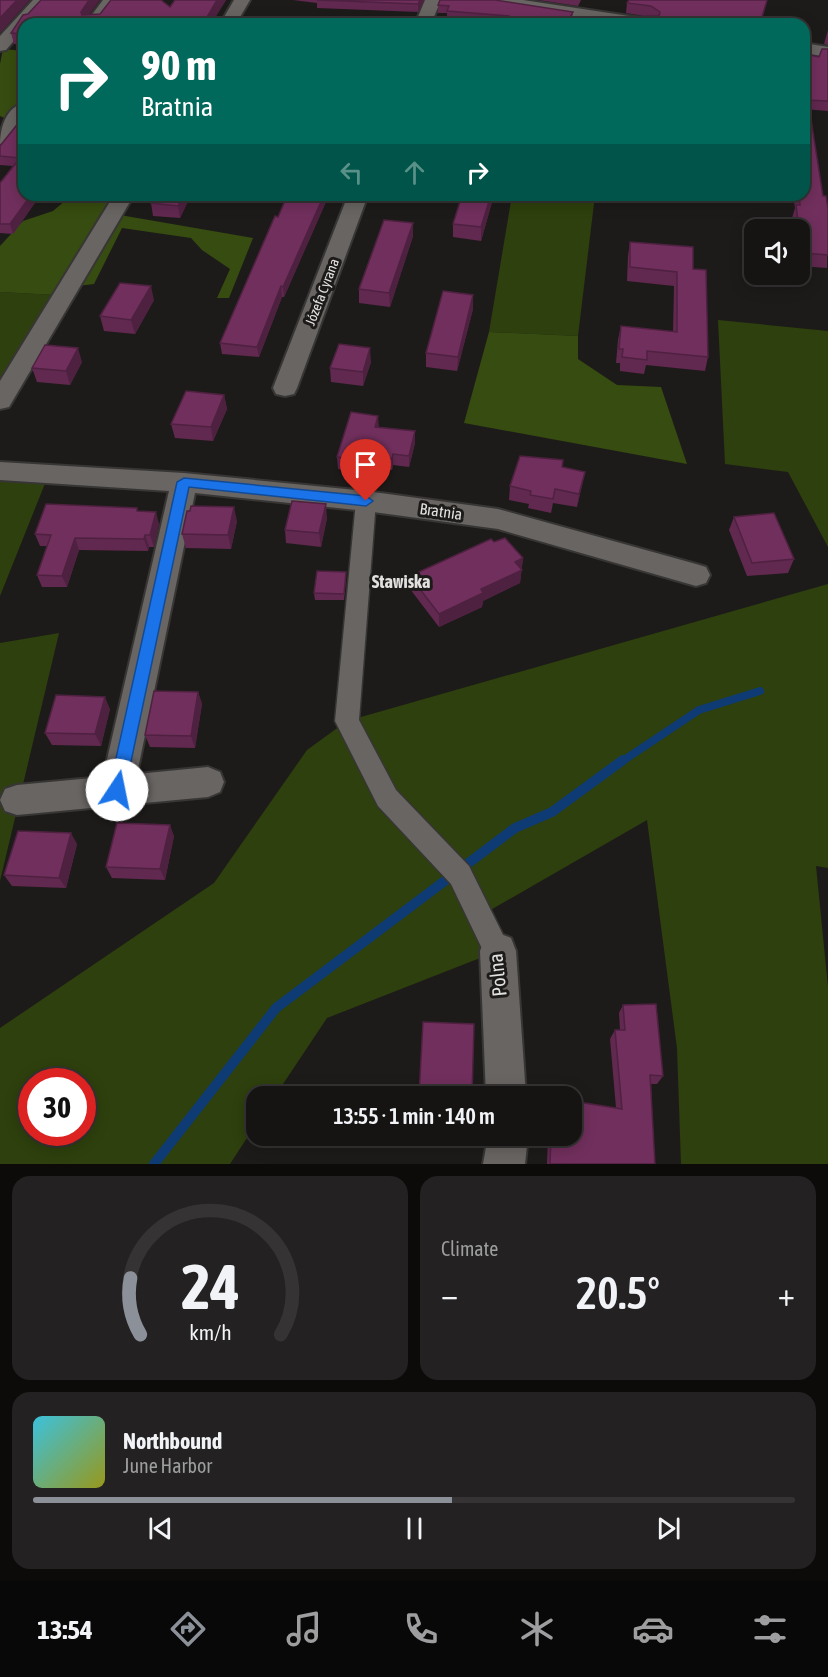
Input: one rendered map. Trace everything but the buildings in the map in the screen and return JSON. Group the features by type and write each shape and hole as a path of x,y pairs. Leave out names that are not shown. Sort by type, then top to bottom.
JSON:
{"street":[{"path":"26,18 42,0"},
{"path":"98,18 111,0"},
{"path":"232,18 242,0"},
{"path":"425,18 432,0"},
{"path":"492,0 610,18"},
{"path":"0,46 18,26"},
{"path":"810,49 828,52"},
{"path":"0,138 18,116"},
{"path":"0,401 120,201"},
{"name":"Józefa Cyrana","path":"285,388 356,201"},
{"name":"Bratnia","path":"0,471 184,482 366,501 498,519 696,575"},
{"path":"117,790 184,482"},
{"name":"Polna","path":"366,501 347,722 387,798 456,870 498,951 505,1086"},
{"path":"17,800 208,782"},
{"path":"504,1164 507,1146"}],"green space":[{"path":"3,49 18,50 18,108 9,120 0,116 0,64"},
{"path":"65,201 111,201 56,295 0,292 0,246 23,221 53,211"},
{"path":"511,201 594,201 578,336 489,332"},
{"path":"120,215 253,238 229,298 217,298 230,269 202,250 191,238 122,228 94,284 77,286"},
{"path":"0,292 56,295 0,385"},
{"path":"718,320 828,331 828,547 788,472 725,464"},
{"path":"489,332 578,336 578,359 617,385 661,387 687,464 464,423"},
{"path":"0,476 46,481 0,596"},
{"path":"828,584 828,868 816,866 828,987 828,1164 681,1164 677,1048 647,820 487,912 498,951 327,1018 282,1086 246,1086 246,1139 230,1164 0,1164 0,1028 214,883 307,750 347,721"},
{"path":"59,633 0,881 0,643"}],"waterway":[{"path":"621,762 699,710 760,691"},
{"path":"154,1164 276,1008 515,828 552,812 623,760"}],"district":[{"name":"Stawiska","path":"401,581"}],"route":[{"path":"117,790 184,482 366,501"}]}
